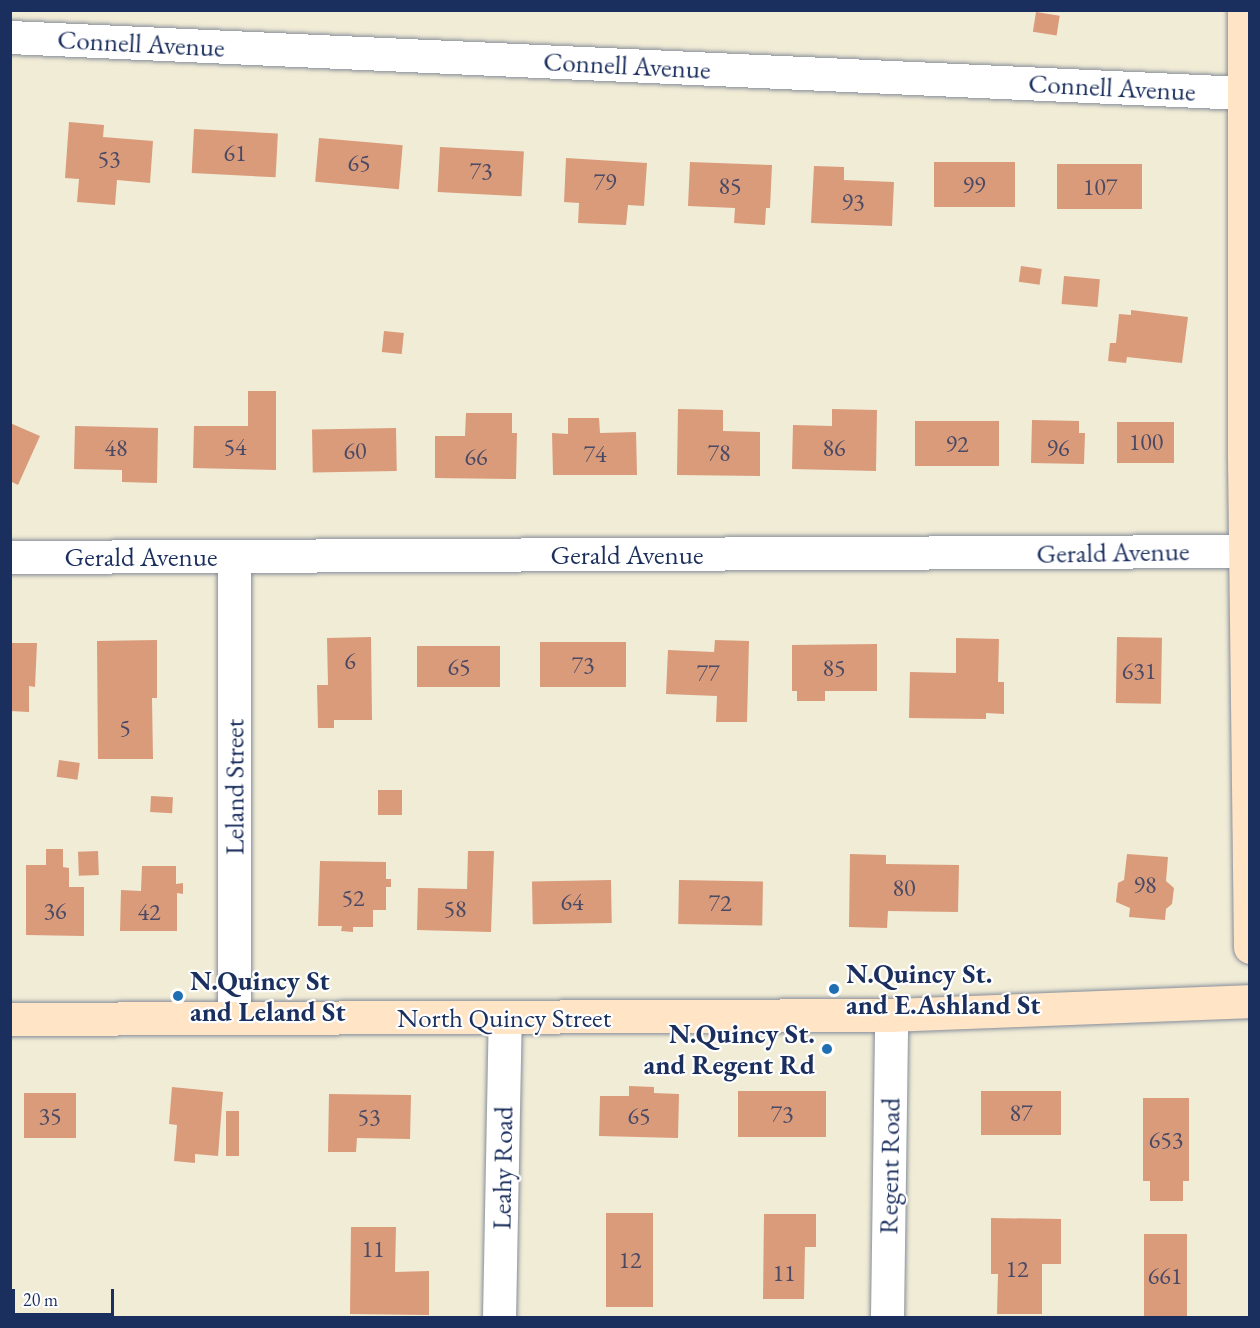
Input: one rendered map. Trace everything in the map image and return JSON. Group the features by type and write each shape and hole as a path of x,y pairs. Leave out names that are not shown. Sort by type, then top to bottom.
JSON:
{"main road":[{"path":"1244,10 1247,457 1244,550 1250,947"},
{"name":"North Quincy Street","path":"10,1019 891,1016 1250,1001"}],"street":[{"name":"Connell Avenue","path":"10,37 1243,93"},
{"name":"Gerald Avenue","path":"10,557 1244,550"},
{"name":"Leland Street","path":"234,556 234,1018"},
{"name":"Regent Road","path":"887,1317 891,1016"},
{"name":"Leahy Road","path":"499,1317 505,1018"}],"building":[{"path":"1036,12 1060,16 1057,36 1033,32"},
{"path":"69,122 104,125 103,137 153,141 150,183 117,180 115,205 77,202 79,179 65,178"},
{"path":"194,129 278,133 276,177 192,173"},
{"path":"319,138 403,145 399,189 315,182"},
{"path":"440,147 524,151 522,196 438,192"},
{"path":"566,158 647,163 644,206 628,205 626,225 578,223 579,203 564,202"},
{"path":"690,162 772,165 770,208 766,208 765,225 734,223 735,208 688,206"},
{"path":"934,162 1015,162 1015,207 934,207"},
{"path":"1057,164 1142,164 1142,209 1057,209"},
{"path":"814,166 844,167 844,180 894,182 892,226 811,223"},
{"path":"1021,266 1042,269 1040,285 1019,282"},
{"path":"1064,276 1100,279 1097,307 1062,304"},
{"path":"1131,310 1188,317 1182,363 1127,357 1126,363 1108,361 1110,343 1116,343 1119,314 1131,315"},
{"path":"384,331 404,333 402,354 382,352"},
{"path":"248,391 276,391 276,470 193,468 194,426 248,426"},
{"path":"678,409 723,410 723,431 760,432 760,476 677,475"},
{"path":"832,409 877,410 876,471 792,469 793,425 832,426"},
{"path":"466,413 512,413 512,433 517,433 516,479 435,478 435,436 465,436"},
{"path":"568,418 599,418 600,433 636,432 637,475 553,475 552,433 568,434"},
{"path":"1032,420 1079,421 1079,433 1085,433 1084,464 1031,463"},
{"path":"915,421 999,421 999,466 915,466"},
{"path":"1117,422 1174,422 1174,463 1117,463"},
{"path":"10,423 40,436 18,485 10,481"},
{"path":"75,426 158,428 157,483 122,482 122,470 74,469"},
{"path":"396,428 397,471 313,472 312,429"},
{"path":"371,637 372,720 334,720 334,728 318,728 317,685 328,685 327,638"},
{"path":"1117,637 1162,638 1161,704 1116,703"},
{"path":"956,638 999,639 998,682 1004,682 1004,714 986,713 986,719 909,718 910,672 956,673"},
{"path":"157,640 157,698 152,698 153,759 98,759 97,641"},
{"path":"715,640 749,641 747,722 716,722 717,696 666,694 668,650 714,652"},
{"path":"540,642 626,642 626,687 540,687"},
{"path":"10,643 37,643 35,687 29,686 29,712 10,711"},
{"path":"877,644 877,691 825,691 825,701 797,701 797,691 792,691 792,645"},
{"path":"417,646 500,646 500,687 417,687"},
{"path":"59,760 80,763 77,780 57,777"},
{"path":"378,790 402,790 402,815 378,815"},
{"path":"151,796 173,797 172,813 150,812"},
{"path":"46,849 63,849 63,867 69,868 69,887 84,887 84,936 26,935 26,865 46,865"},
{"path":"98,851 99,875 79,876 78,852"},
{"path":"468,851 494,851 491,932 417,930 418,888 467,889"},
{"path":"850,854 886,855 886,864 959,865 958,912 888,911 887,928 849,927"},
{"path":"1127,854 1168,857 1166,881 1174,888 1172,904 1166,909 1165,920 1129,917 1130,908 1116,902 1118,883 1124,880"},
{"path":"320,861 386,862 386,879 391,879 391,887 386,887 386,910 373,910 373,927 353,927 353,932 341,931 342,926 318,926"},
{"path":"142,866 176,866 176,884 183,883 183,894 177,893 177,931 120,931 121,890 141,891"},
{"path":"611,880 612,923 533,924 532,881"},
{"path":"679,880 763,881 762,925 678,924"},
{"path":"629,1086 654,1087 654,1093 679,1094 678,1138 599,1136 600,1096 629,1096"},
{"path":"172,1087 223,1092 218,1156 195,1154 195,1163 174,1161 177,1125 169,1124"},
{"path":"738,1091 826,1091 826,1137 738,1137"},
{"path":"981,1091 1061,1091 1061,1135 981,1135"},
{"path":"24,1093 76,1093 76,1138 24,1138"},
{"path":"329,1094 411,1095 410,1139 357,1138 356,1152 328,1152"},
{"path":"1143,1098 1189,1098 1189,1181 1183,1181 1183,1201 1150,1201 1150,1181 1143,1181"},
{"path":"226,1111 239,1111 239,1156 226,1156"},
{"path":"606,1213 653,1213 653,1307 606,1307"},
{"path":"764,1214 816,1214 816,1247 805,1247 804,1299 763,1299"},
{"path":"991,1218 1061,1219 1061,1264 1042,1264 1042,1314 997,1314 998,1274 991,1274"},
{"path":"351,1227 396,1227 395,1272 429,1271 429,1315 350,1314"},
{"path":"1144,1234 1187,1234 1187,1318 1144,1318"}],"place":[{"name":"N.Quincy St. and E.Ashland St","path":"834,989"},
{"name":"N.Quincy St and Leland St","path":"178,996"},
{"name":"N.Quincy St. and Regent Rd","path":"827,1049"}]}
